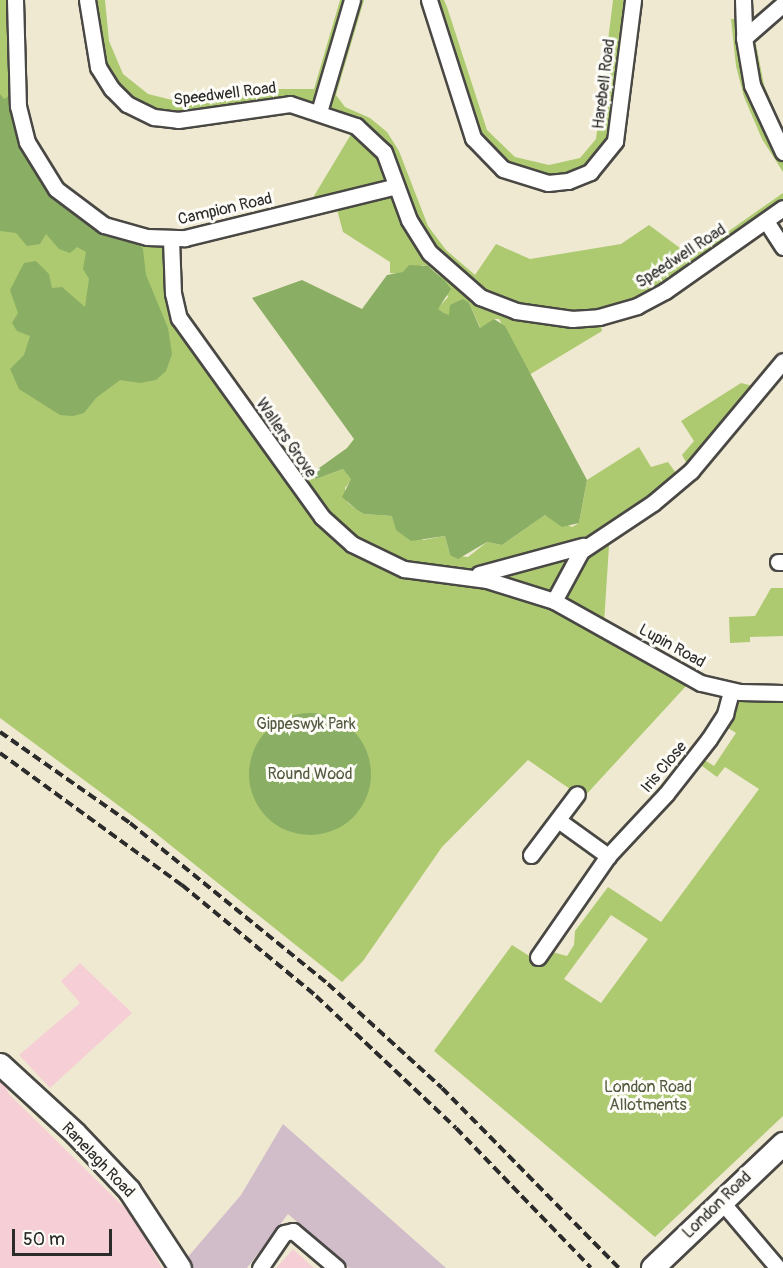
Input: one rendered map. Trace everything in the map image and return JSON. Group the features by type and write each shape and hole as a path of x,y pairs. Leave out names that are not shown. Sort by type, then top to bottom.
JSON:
{"main road":[{"name":"Ranelagh Road","path":"0,1064 113,1173 149,1216 180,1268"},
{"name":"London Road","path":"652,1268 783,1144"}],"street":[{"name":"Campion Road","path":"15,0 18,106 27,142 39,168 64,197 104,225 132,234 171,239 201,236 396,186"},
{"name":"Speedwell Road","path":"87,0 91,40 101,73 120,98 142,113 188,120 284,104 319,112 356,126 373,138 387,158 396,186 419,238 457,280 495,304 558,319 599,317 653,299 783,208"},
{"path":"319,112 352,0"},
{"name":"Harebell Road","path":"429,0 473,138 503,168 548,183 568,181 590,172 615,141 633,0"},
{"path":"743,0 744,38 759,105 783,152"},
{"path":"744,38 783,4"},
{"path":"765,221 783,248"},
{"name":"Wallers Grove","path":"171,239 173,293 179,318 322,517 352,544 392,566 417,573 459,576 501,583 554,601 570,566 586,545"},
{"name":"Wallers Grove","path":"459,576 512,568 586,545 653,503 692,471 783,361"},
{"name":"Lupin Road","path":"554,601 692,679 730,691 783,693"},
{"name":"Iris Close","path":"538,957 608,856 703,747 723,719 730,691"},
{"path":"531,855 577,794"},
{"path":"558,820 608,856"},
{"path":"721,1201 778,1268"},
{"path":"260,1268 284,1233 293,1231 337,1268"}],"shaded area":[{"path":"80,963 132,1013 50,1088 19,1055 80,1003 61,981"},
{"path":"0,1076 9,1094 133,1216 162,1268 0,1268"},
{"path":"283,1124 446,1268 349,1268 288,1214 247,1268 192,1268 187,1258 241,1195"},
{"path":"293,1249 314,1268 276,1268"}],"green space":[{"name":"Gippeswyk Park","path":"0,0 15,0 27,142 83,212 171,239 174,302 298,484 308,476 316,479 343,469 352,479 345,488 347,502 357,510 364,514 392,516 423,540 445,536 450,555 468,557 487,542 502,545 545,515 572,527 579,523 587,480 639,447 651,467 668,462 681,480 604,534 609,546 604,623 597,633 687,685 583,798 528,760 442,847 363,961 342,982 149,828 0,718"},
{"path":"87,0 105,0 109,41 123,74 148,94 176,101 258,89 314,89 340,0 364,0 336,95 345,107 370,118 387,132 399,151 428,226 446,250 475,275 496,244 530,259 621,244 649,225 692,257 783,193 783,208 665,291 599,317 602,331 529,375 499,319 494,319 481,329 469,303 450,316 437,309 448,297 439,275 431,268 423,265 400,274 390,273 390,262 343,232 335,202 311,201 356,126 300,106 178,120 112,89"},
{"path":"429,0 444,0 487,130 515,157 549,165 580,158 596,139 613,0 633,0 619,123 603,160 548,183 485,153"},
{"path":"731,19 743,19 756,44 764,85 783,129 783,172 762,139 744,97 736,66"},
{"path":"17,91 18,106 56,189 132,234 143,249 146,275 168,328 172,354 166,371 156,380 140,383 120,380 96,398 84,413 73,416 60,415 19,389 10,369 24,355 30,336 17,331 12,323 18,313 10,290 24,263 36,261 49,274 52,288 62,287 85,307 89,279 83,269 86,252 77,247 70,253 59,249 46,234 40,244 27,246 16,233 0,231 0,94 4,99"},
{"path":"409,265 428,266 451,289 438,309 444,313 449,315 450,305 463,299 469,303 480,328 494,319 505,326 587,480 579,523 562,527 545,515 502,545 487,542 458,559 450,555 445,536 411,541 396,530 392,516 364,514 357,510 342,497 351,479 343,469 316,479 308,476 347,448 354,439 252,298 302,280 362,309 387,275 403,272"},
{"path":"741,383 761,388 691,471 682,455 694,441 681,421"},
{"path":"771,588 783,588 783,636 750,637 750,642 730,643 729,617 755,616"},
{"name":"London Road Allotments","path":"731,691 783,693 783,1116 655,1237 434,1051 512,945 542,964 552,952 567,956 574,945 575,931 608,887 661,922 759,789 725,767 717,777 694,760 697,755 714,766 736,733 720,723","holes":["611,915 648,939 601,1003 564,979"]},
{"name":"Round Wood","path":"310,713 333,717 353,731 367,751 371,774 367,797 353,817 333,831 310,835 287,831 267,817 253,797 249,774 253,751 267,731 287,717"}],"railway":[{"path":"0,732 130,823 328,984 442,1088 619,1268"},
{"path":"0,753 182,885 316,996 456,1128 591,1268"}]}
